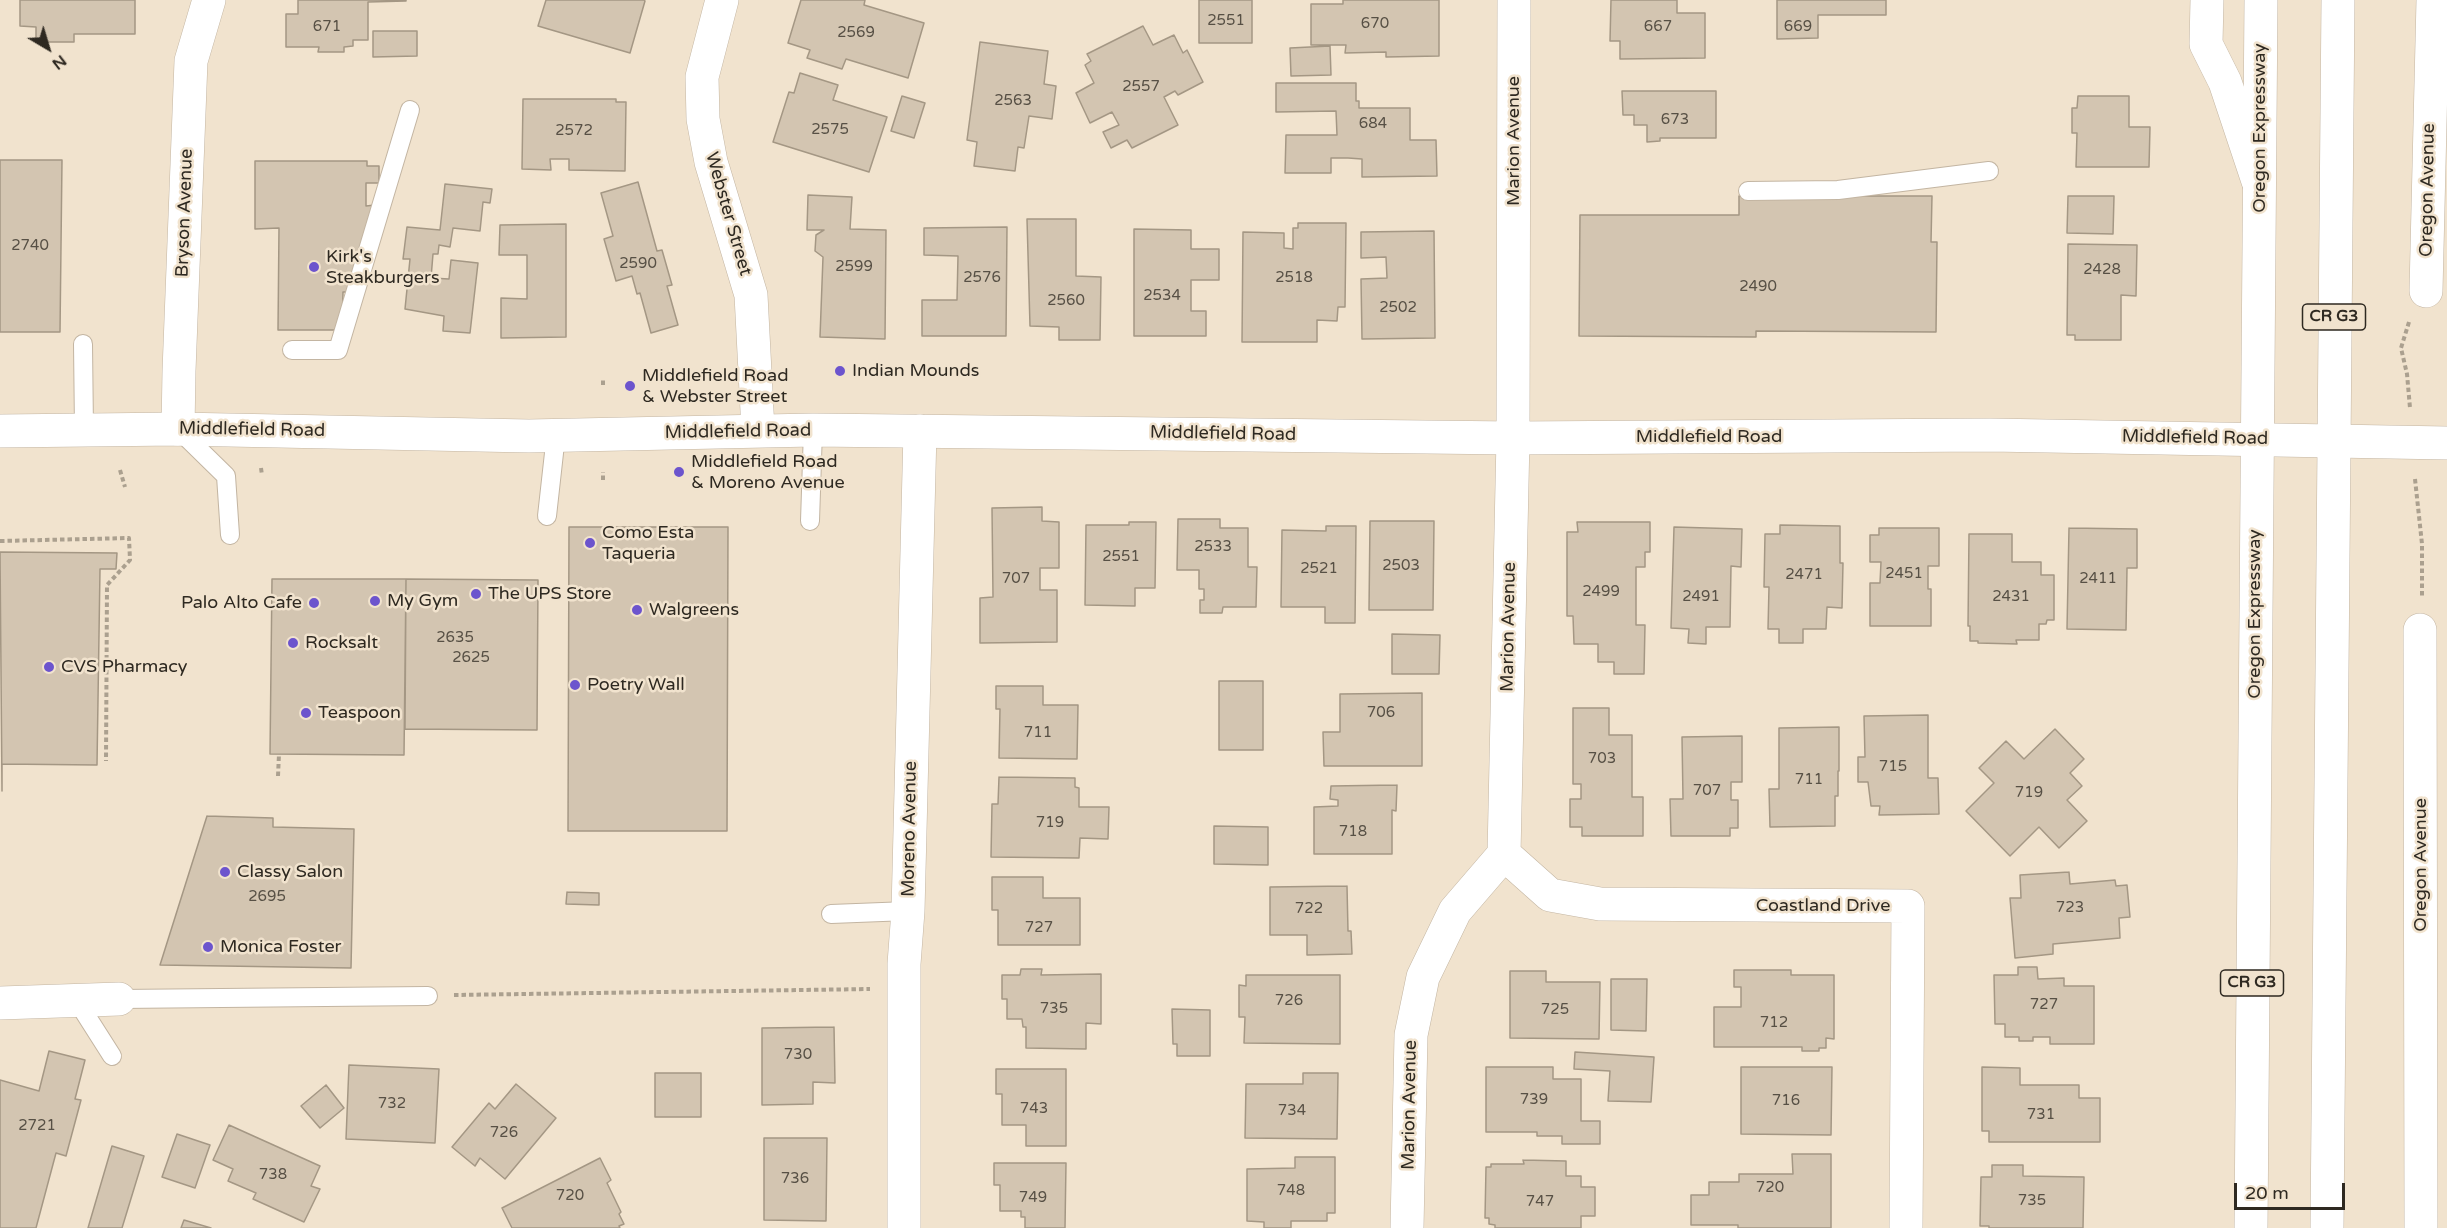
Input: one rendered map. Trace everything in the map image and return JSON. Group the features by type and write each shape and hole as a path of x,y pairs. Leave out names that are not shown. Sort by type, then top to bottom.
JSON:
{"main road":[{"name":"Bryson Avenue","path":"178,429 178,371 190,61 209,0"},
{"name":"Webster Street","path":"722,0 702,76 703,119 711,162 751,295 758,430"},
{"name":"Marion Avenue","path":"1407,1228 1411,1035 1423,977 1455,911 1504,854 1513,438 1514,0"},
{"path":"2207,0 2206,44 2225,82 2260,188"},
{"name":"Oregon Expressway","path":"2251,1228 2261,0"},
{"name":"CR G3","path":"2327,1228 2338,0"},
{"name":"Oregon Avenue","path":"2426,291 2433,0"},
{"name":"Middlefield Road","path":"0,431 178,429 556,435 813,430 1513,438 1990,435 2447,443"},
{"name":"Moreno Avenue","path":"904,1228 904,989 920,431"},
{"name":"Oregon Avenue","path":"2420,630 2421,1228"},
{"name":"Coastland Drive","path":"1504,854 1550,895 1600,904 1908,906 1906,1228"},
{"path":"0,1004 119,999"}],"lane":[{"path":"292,350 338,350 410,110"},
{"path":"1748,191 1838,190 1989,171"},
{"path":"83,345 84,430"},
{"path":"178,429 226,476 230,535"},
{"path":"810,521 813,430"},
{"path":"547,516 556,435"},
{"path":"831,914 908,911"},
{"path":"119,999 428,996"},
{"path":"77,1001 112,1056"}],"path":[{"path":"2407,374 2401,348 2412,312 2426,291"},
{"path":"603,378 603,385"},
{"path":"261,468 262,476"},
{"path":"120,470 125,487"},
{"path":"603,472 603,480"},
{"path":"2416,502 2424,573 2420,630"},
{"path":"0,540 129,538 130,560 107,585 106,761"},
{"path":"538,587 547,587"},
{"path":"278,776 279,754"},
{"path":"428,996 904,989"}],"building":[{"path":"20,0 135,0 135,34 74,34 74,42 36,42 36,27 20,26"},
{"path":"298,0 406,1 368,2 368,40 353,40 353,46 344,47 344,52 318,52 319,47 286,47 286,14 298,14"},
{"path":"546,0 644,0 630,53 538,26"},
{"path":"801,0 865,0 864,5 924,23 908,78 846,59 842,69 807,58 810,50 788,43"},
{"path":"1199,0 1252,0 1252,43 1199,43"},
{"path":"1343,0 1439,0 1439,56 1386,57 1386,52 1345,53 1346,45 1311,45 1311,4 1343,4"},
{"path":"1611,0 1677,0 1677,13 1705,13 1705,58 1620,59 1620,41 1610,41"},
{"path":"1777,0 1886,0 1886,15 1818,15 1818,38 1777,39"},
{"path":"1143,26 1153,45 1174,35 1183,53 1187,50 1203,82 1178,95 1175,91 1164,97 1178,125 1132,148 1127,140 1111,148 1103,132 1119,125 1112,112 1090,123 1076,93 1094,83 1085,65 1091,61 1087,54"},
{"path":"373,31 417,31 417,56 373,57"},
{"path":"980,42 1048,51 1044,84 1056,86 1052,119 1029,116 1024,148 1018,147 1015,171 974,166 977,142 967,140"},
{"path":"1330,46 1331,75 1291,76 1290,48"},
{"path":"800,73 838,85 833,100 887,117 869,172 773,142 789,92 794,93"},
{"path":"1276,83 1356,83 1356,101 1359,101 1359,108 1410,108 1410,140 1436,140 1437,176 1362,177 1362,159 1348,158 1331,158 1331,173 1285,173 1286,135 1337,135 1336,111 1276,112"},
{"path":"1622,91 1716,91 1716,138 1660,138 1660,141 1647,142 1647,125 1634,125 1634,115 1623,115"},
{"path":"902,96 925,103 914,138 891,131"},
{"path":"2078,96 2129,96 2129,127 2150,127 2149,167 2076,167 2077,133 2072,133 2072,108 2077,108"},
{"path":"523,99 616,99 616,102 626,102 625,171 569,170 569,159 550,159 551,170 522,169"},
{"path":"0,160 62,160 60,332 0,332"},
{"path":"255,161 367,161 367,166 379,166 379,183 366,183 366,206 375,205 351,292 343,292 342,330 278,330 279,228 255,229"},
{"path":"638,182 657,251 662,250 672,285 667,286 678,325 651,333 640,293 637,294 632,276 616,281 604,239 613,236 601,193"},
{"path":"445,184 492,189 490,203 483,202 480,231 453,228 450,247 439,245 438,254 433,254 431,278 449,279 451,260 478,263 470,333 443,331 444,316 405,309 410,259 403,259 407,227 440,230"},
{"path":"808,195 852,197 850,229 886,230 885,339 820,337 823,257 815,251 816,235 824,230 807,230"},
{"path":"1739,196 1932,196 1931,242 1937,242 1936,332 1756,331 1756,337 1579,336 1580,215 1739,215"},
{"path":"2068,196 2114,196 2113,234 2067,233"},
{"path":"1027,219 1076,219 1076,276 1101,277 1100,340 1059,340 1059,327 1030,326"},
{"path":"1298,223 1346,223 1345,307 1338,307 1337,321 1317,320 1317,342 1242,342 1243,232 1284,233 1284,248 1293,249 1293,228 1298,228"},
{"path":"566,224 566,337 501,338 501,298 527,299 527,255 499,255 500,225"},
{"path":"1007,227 1006,336 922,336 922,300 957,300 958,256 924,255 924,228"},
{"path":"1134,229 1191,230 1191,249 1219,249 1219,280 1191,280 1191,311 1206,311 1206,336 1134,336"},
{"path":"1434,231 1435,338 1362,339 1361,279 1387,278 1386,257 1361,258 1361,232"},
{"path":"2068,244 2137,245 2136,296 2121,295 2121,340 2075,340 2075,335 2067,335"},
{"path":"1042,507 1042,521 1059,522 1059,568 1040,568 1040,590 1057,590 1057,642 980,643 980,598 993,597 992,508"},
{"path":"1178,519 1220,519 1220,528 1248,528 1248,567 1257,567 1256,607 1223,607 1222,613 1200,613 1200,600 1204,600 1204,589 1199,589 1199,570 1177,570"},
{"path":"1370,521 1434,521 1433,610 1369,610"},
{"path":"1129,522 1156,522 1155,588 1135,588 1135,606 1085,605 1086,525 1129,525"},
{"path":"1577,522 1650,522 1650,552 1645,552 1645,567 1636,567 1636,625 1645,625 1644,674 1614,674 1614,662 1598,662 1598,644 1574,644 1573,616 1567,616 1567,532 1578,532"},
{"path":"1780,525 1840,526 1840,563 1843,563 1842,608 1827,607 1826,629 1803,629 1803,643 1779,643 1779,629 1768,629 1769,587 1764,587 1765,534 1780,534"},
{"path":"1326,526 1356,526 1355,623 1325,623 1325,607 1281,607 1282,530 1326,531"},
{"name":"Walgreens","path":"569,527 728,527 727,831 568,831"},
{"path":"1674,527 1742,529 1741,567 1731,566 1730,627 1706,627 1706,644 1688,643 1689,629 1671,628"},
{"path":"1879,528 1939,528 1939,566 1928,566 1928,589 1931,589 1931,626 1870,626 1870,583 1880,583 1881,562 1870,562 1870,535 1879,535"},
{"path":"2069,528 2137,529 2137,568 2127,568 2126,630 2067,629"},
{"path":"1969,534 2012,534 2012,562 2041,562 2041,575 2054,575 2054,620 2047,620 2046,624 2039,624 2039,640 2016,640 2017,644 1970,641 1970,626 1968,626"},
{"name":"CVS Pharmacy","path":"0,552 117,553 116,569 100,569 97,765 2,764 2,791"},
{"path":"272,579 406,579 404,755 270,754"},
{"path":"406,579 538,580 537,730 405,729"},
{"path":"1392,634 1440,635 1439,674 1392,674"},
{"path":"1219,681 1263,681 1263,750 1219,750"},
{"path":"996,686 1043,686 1043,705 1078,705 1077,759 999,758 1000,709 996,709"},
{"path":"1422,693 1422,766 1324,766 1323,732 1340,732 1340,694"},
{"path":"1573,708 1609,708 1609,735 1632,735 1632,797 1643,797 1643,836 1582,836 1582,827 1570,827 1570,799 1581,799 1581,784 1573,784"},
{"path":"1928,715 1928,778 1938,778 1939,814 1879,815 1880,806 1871,806 1868,782 1858,782 1858,757 1865,757 1864,716"},
{"path":"1839,727 1835,826 1770,827 1769,789 1779,789 1779,728"},
{"path":"2055,729 2084,759 2070,773 2082,786 2067,800 2087,821 2059,848 2039,827 2010,856 1966,811 1994,783 1979,768 2006,741 2024,759"},
{"path":"1742,736 1742,782 1731,782 1731,800 1738,800 1738,828 1730,828 1730,836 1671,836 1670,799 1683,799 1682,737"},
{"path":"999,777 1075,778 1075,787 1079,788 1079,807 1109,807 1108,839 1080,838 1079,858 991,857 992,804 998,804"},
{"path":"1397,785 1396,811 1392,810 1392,854 1314,854 1314,807 1338,806 1338,800 1330,799 1331,786"},
{"path":"207,816 273,818 273,827 354,829 351,968 160,965"},
{"path":"1214,826 1268,827 1268,865 1214,864"},
{"path":"2069,872 2070,884 2115,880 2116,886 2127,885 2130,917 2119,918 2120,938 2053,944 2053,954 2015,958 2010,898 2021,898 2020,875"},
{"path":"992,877 1043,877 1043,898 1080,898 1080,945 998,945 998,910 992,910"},
{"path":"1347,886 1348,931 1351,931 1352,954 1307,955 1307,935 1270,935 1270,887"},
{"path":"567,892 599,893 599,905 566,904"},
{"path":"2018,967 2037,967 2038,979 2064,978 2064,986 2094,986 2094,1044 2050,1044 2050,1037 2033,1037 2033,1041 2019,1041 2019,1037 2005,1037 2005,1024 1995,1024 1994,975 2018,975"},
{"path":"1021,969 1042,969 1041,975 1101,974 1101,1024 1086,1023 1086,1049 1026,1048 1026,1027 1023,1027 1022,1019 1007,1019 1007,999 1002,999 1002,975 1020,975"},
{"path":"1734,970 1791,970 1791,975 1834,975 1834,1039 1826,1038 1826,1048 1819,1048 1819,1051 1802,1051 1802,1047 1714,1047 1714,1007 1741,1007 1741,987 1734,987"},
{"path":"1510,971 1546,971 1546,982 1600,982 1599,1039 1510,1038"},
{"path":"1246,975 1340,975 1340,1044 1244,1043 1245,1017 1239,1017 1239,985 1246,986"},
{"path":"1611,979 1647,979 1646,1031 1611,1030"},
{"path":"1172,1009 1210,1010 1210,1056 1177,1056 1177,1044 1173,1044"},
{"path":"834,1027 835,1083 813,1082 813,1104 762,1105 762,1028"},
{"path":"49,1051 85,1060 75,1099 81,1100 66,1156 56,1153 36,1228 0,1228 0,1080 39,1091"},
{"path":"1575,1052 1654,1057 1651,1102 1608,1101 1610,1071 1574,1069"},
{"path":"349,1065 439,1069 435,1143 346,1139"},
{"path":"1486,1067 1553,1067 1553,1079 1581,1079 1581,1121 1600,1121 1600,1144 1562,1144 1562,1136 1537,1136 1537,1132 1486,1132"},
{"path":"1741,1067 1832,1067 1831,1135 1741,1134"},
{"path":"1982,1067 2020,1068 2020,1085 2079,1085 2079,1098 2100,1098 2100,1142 1989,1142 1989,1131 1982,1131"},
{"path":"996,1069 1066,1069 1066,1146 1026,1146 1026,1125 1002,1125 1002,1094 996,1094"},
{"path":"655,1073 701,1073 701,1117 655,1117"},
{"path":"1303,1073 1338,1073 1337,1139 1245,1138 1246,1084 1303,1084"},
{"path":"516,1084 556,1118 505,1179 480,1158 475,1166 452,1147 489,1103 495,1109"},
{"path":"326,1085 344,1108 320,1128 301,1106"},
{"path":"229,1125 320,1166 311,1186 320,1189 304,1222 253,1199 256,1193 228,1181 233,1169 213,1160"},
{"path":"177,1134 210,1145 195,1188 162,1177"},
{"path":"764,1138 827,1138 826,1221 764,1220"},
{"path":"112,1146 144,1156 122,1228 88,1228"},
{"path":"1792,1154 1831,1154 1831,1228 1738,1228 1738,1225 1691,1225 1691,1195 1709,1195 1709,1182 1739,1182 1739,1174 1793,1174"},
{"path":"1295,1157 1335,1157 1335,1213 1327,1213 1327,1221 1291,1221 1291,1228 1264,1228 1264,1222 1247,1221 1247,1169 1295,1168"},
{"path":"600,1158 611,1180 607,1183 621,1212 619,1214 624,1224 619,1226 620,1228 512,1228 502,1208"},
{"path":"1523,1160 1566,1161 1566,1176 1581,1176 1581,1187 1595,1187 1595,1216 1581,1216 1581,1228 1495,1228 1495,1225 1489,1224 1489,1218 1485,1218 1486,1167 1491,1167 1491,1164 1524,1164"},
{"path":"994,1163 1066,1163 1065,1228 1025,1228 1025,1217 1021,1217 1021,1211 1000,1211 1000,1185 994,1185"},
{"path":"1992,1165 2023,1165 2023,1176 2084,1177 2083,1228 1989,1228 1989,1226 1980,1226 1981,1177 1992,1177"},
{"path":"184,1220 211,1228 181,1228"}],"place":[{"name":"Kirk's Steakburgers","path":"314,267"},
{"name":"Indian Mounds","path":"840,371"},
{"name":"Middlefield Road & Webster Street","path":"630,386"},
{"name":"Middlefield Road & Moreno Avenue","path":"679,472"},
{"name":"Como Esta Taqueria","path":"590,543"},
{"name":"The UPS Store","path":"476,594"},
{"name":"My Gym","path":"375,601"},
{"name":"Palo Alto Cafe","path":"314,603"},
{"name":"Walgreens","path":"637,610"},
{"name":"Rocksalt","path":"293,643"},
{"name":"CVS Pharmacy","path":"49,667"},
{"name":"Poetry Wall","path":"575,685"},
{"name":"Teaspoon","path":"306,713"},
{"name":"Classy Salon","path":"225,872"},
{"name":"Monica Foster","path":"208,947"}]}
